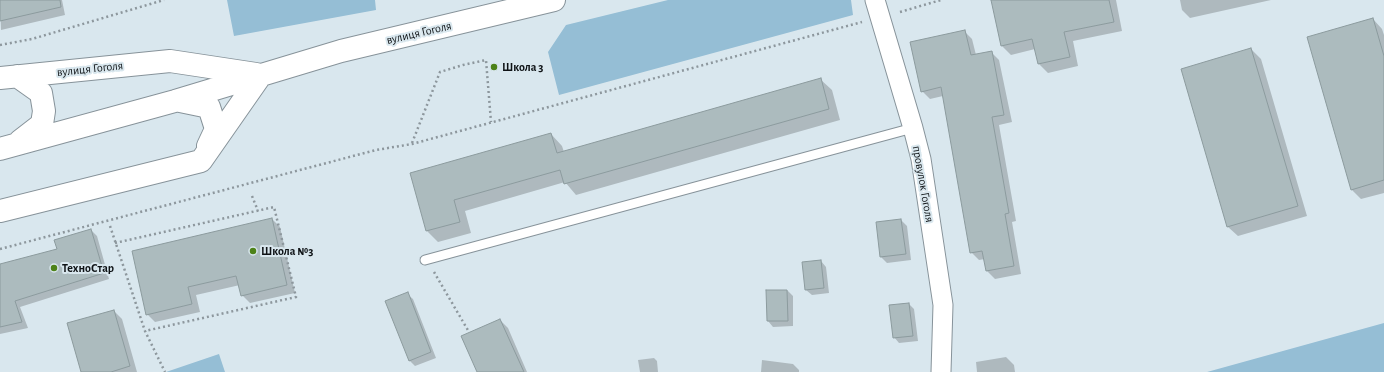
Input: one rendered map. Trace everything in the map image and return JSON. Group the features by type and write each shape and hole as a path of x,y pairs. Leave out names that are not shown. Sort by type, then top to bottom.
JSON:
{"street":[{"name":"вулиця Гоголя","path":"6,148 175,101 341,51 554,0"},
{"name":"провулок Гоголя","path":"878,9 921,159 943,305 941,372"},
{"name":"вулиця Гоголя","path":"8,77 170,61 261,75"},
{"path":"0,211 201,161 261,75"},
{"name":"вулиця Гоголя","path":"6,148 42,124 44,111 41,93 8,77"},
{"name":"вулиця Гоголя","path":"175,101 209,107 216,129 201,161"}],"lane":[{"path":"425,260 913,128"}],"path":[{"path":"0,45 32,39 164,0"},
{"path":"0,249 376,150 412,144 878,9 941,0"},
{"path":"412,144 440,72 463,65 486,60 491,122"},
{"path":"252,196 258,211"},
{"path":"115,243 274,207 296,297 145,331"},
{"path":"110,226 145,331 165,372"},
{"path":"436,257 433,271 469,332"}],"shaded area":[{"path":"227,0 375,0 376,10 234,36"},
{"path":"668,0 851,0 853,15 559,95 548,52 566,25"},
{"path":"1384,323 1384,372 1207,372"},
{"path":"219,354 225,372 166,372"}],"building":[{"path":"0,0 60,0 61,7 0,21"},
{"path":"991,0 1109,0 1114,22 1064,32 1070,57 1038,64 1032,39 1001,46"},
{"path":"1373,18 1384,56 1384,180 1351,190 1307,37"},
{"path":"965,30 971,55 992,51 1004,115 992,117 1009,213 1005,214 1014,266 986,271 982,251 970,253 941,87 921,92 910,42"},
{"path":"1251,48 1298,206 1227,227 1181,69"},
{"path":"821,78 829,109 564,184 560,170 454,200 460,222 426,231 410,173 551,133 557,153"},
{"path":"272,218 287,285 241,296 236,276 188,287 192,304 146,315 132,251"},
{"path":"901,219 906,254 880,257 876,222"},
{"name":"ТехноСтар","path":"91,229 104,273 15,301 22,322 0,327 0,264 57,249 54,240"},
{"path":"821,260 824,288 805,290 802,262"},
{"path":"766,290 787,290 788,321 767,321"},
{"path":"408,292 431,352 409,361 385,301"},
{"path":"909,303 913,336 893,338 889,305"},
{"path":"114,310 130,366 111,372 81,372 67,323"},
{"path":"500,319 524,372 477,372 461,336"}],"place":[{"name":"Школа 3","path":"494,67"},
{"name":"Школа №3","path":"253,251"},
{"name":"ТехноСтар","path":"54,268"}]}
